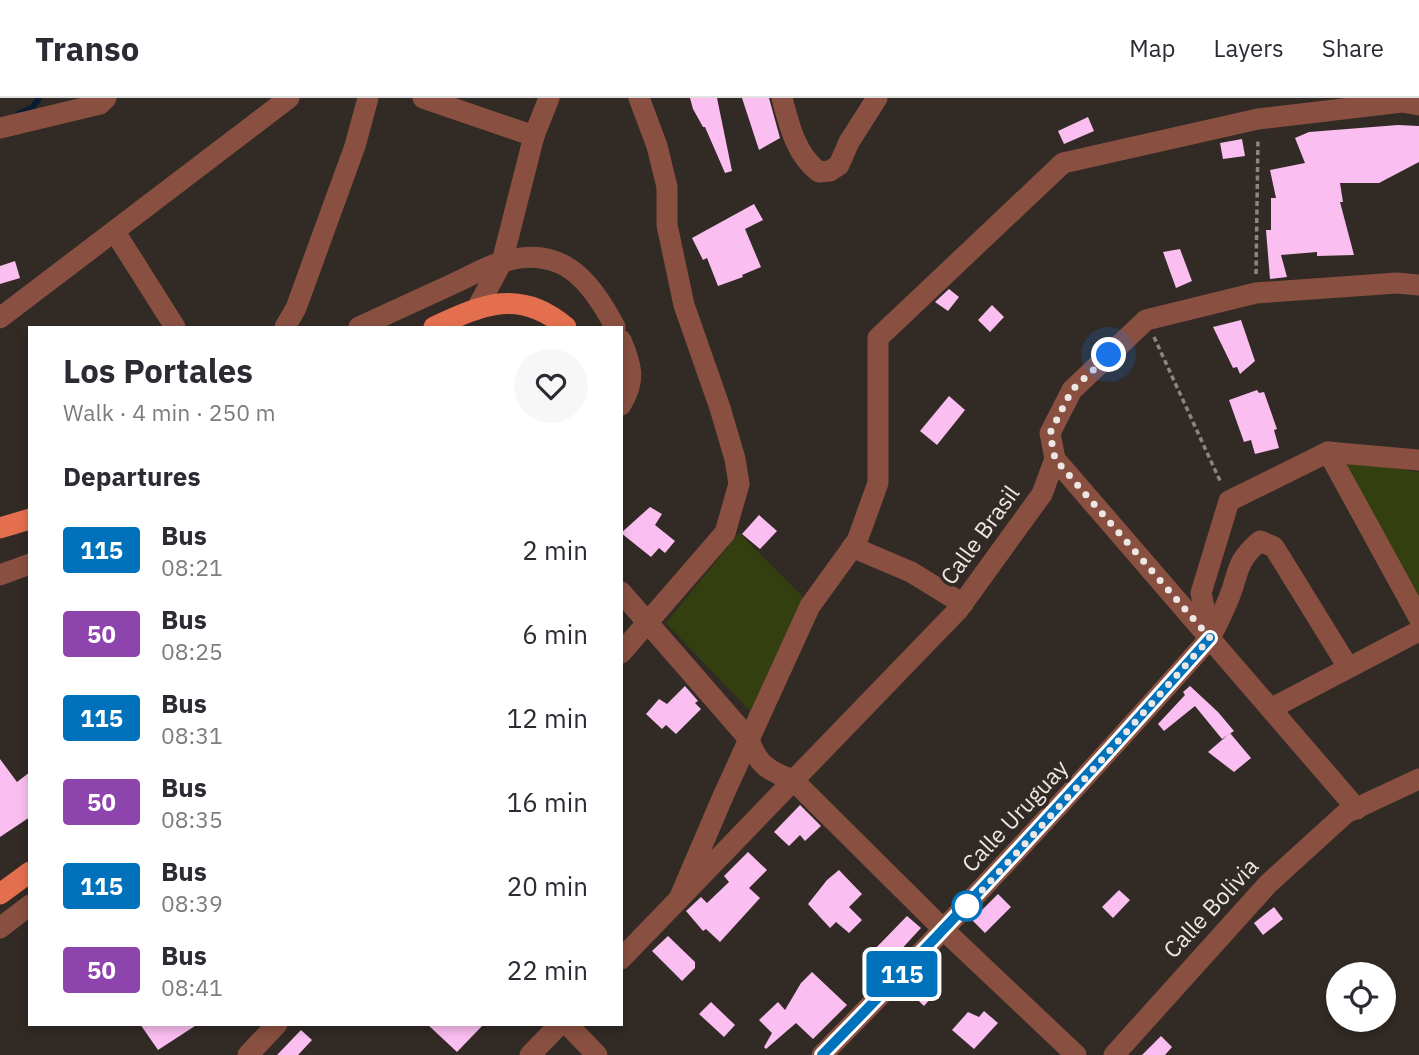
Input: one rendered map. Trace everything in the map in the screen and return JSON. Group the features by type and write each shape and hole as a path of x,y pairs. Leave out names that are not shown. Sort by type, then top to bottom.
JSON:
{"main road":[{"path":"439,326 476,310 498,304 520,303 537,307 565,326"},
{"path":"0,528 28,520"},
{"path":"0,894 28,873"}],"street":[{"path":"0,128 100,104 106,98"},
{"path":"0,318 289,98"},
{"path":"285,326 300,295 355,146 369,98"},
{"path":"423,98 534,135"},
{"path":"476,310 502,262 534,135 549,98"},
{"path":"623,651 725,533 739,484 735,459 720,408 684,305 667,225 667,187 657,146 639,98"},
{"path":"782,98 800,153 807,163 819,172 830,171 839,164 849,142 877,98"},
{"path":"679,899 810,606 857,541 878,483 878,338 1063,163 1258,119 1402,102 1419,105"},
{"path":"116,232 174,326"},
{"path":"361,326 502,262 538,256 572,269 588,283 614,326"},
{"name":"Calle Brasil","path":"623,957 963,604 1042,494 1055,459 1050,433 1072,390 1146,320 1256,293 1397,283 1419,285"},
{"path":"623,346 633,375 628,395 623,402"},
{"path":"1210,638 1201,593 1229,501 1328,452 1419,460"},
{"path":"1328,452 1419,618"},
{"path":"1055,459 1357,809 1388,804 1419,794"},
{"name":"Calle Uruguay","path":"822,1055 944,931 1210,638 1225,608 1237,568 1247,552 1260,541 1274,547 1348,667"},
{"path":"852,547 911,572 963,604"},
{"path":"0,575 28,565"},
{"path":"623,594 749,739 755,756 775,773 793,779 944,931 1076,1055"},
{"path":"1272,708 1419,631"},
{"name":"Calle Bolivia","path":"1114,1055 1268,884 1346,813 1419,779"},
{"path":"0,928 28,907"},
{"path":"248,1055 275,1026"},
{"path":"530,1055 558,1026"},
{"path":"569,1026 597,1055"}],"path":[{"path":"1256,293 1258,119"},
{"path":"1146,320 1229,501"}],"green space":[{"path":"1343,461 1419,472 1419,603"},
{"path":"739,533 803,597 750,711 666,623"}],"building":[{"path":"690,98 717,98 732,171 725,173"},
{"path":"742,98 769,98 780,138 759,150"},
{"path":"1088,117 1094,131 1064,144 1058,131"},
{"path":"1398,125 1419,126 1419,162 1379,183 1340,183 1343,202 1340,202 1354,255 1317,256 1317,252 1281,255 1287,277 1270,279 1266,230 1271,230 1271,198 1276,198 1270,170 1305,163 1295,138 1309,132"},
{"path":"1242,139 1245,156 1223,159 1220,143"},
{"path":"754,204 763,220 745,229 761,267 718,286 707,258 703,260 692,238"},
{"path":"1180,249 1192,281 1176,288 1163,252"},
{"path":"15,261 20,278 0,284 0,266"},
{"path":"949,289 959,297 948,311 935,302"},
{"path":"992,305 1004,317 990,332 978,320"},
{"path":"1241,320 1255,361 1240,374 1237,367 1233,368 1213,327"},
{"path":"1257,390 1259,393 1264,392 1277,429 1274,430 1279,448 1255,454 1251,440 1244,442 1229,400"},
{"path":"949,396 965,410 937,445 920,431"},
{"path":"650,507 662,514 655,525 675,541 665,553 659,548 651,557 623,535 623,531"},
{"path":"759,515 777,531 760,549 742,534"},
{"path":"685,686 698,701 695,703 701,709 676,734 666,725 662,729 646,714 659,699 667,704"},
{"path":"1190,686 1234,731 1222,739 1195,706 1164,731 1158,724"},
{"path":"1230,733 1251,758 1234,772 1208,752"},
{"path":"0,759 17,782 28,774 28,818 0,837"},
{"path":"800,805 821,826 805,841 800,835 789,846 774,832"},
{"path":"748,852 767,870 749,888 760,898 720,942 706,929 703,931 686,911 701,897 707,903 729,882 724,876"},
{"path":"839,870 862,894 849,907 862,920 849,933 836,922 830,928 808,904 827,880"},
{"path":"1119,890 1130,900 1113,918 1102,907"},
{"path":"998,894 1011,907 985,933 972,920"},
{"path":"1274,907 1283,919 1263,935 1254,923"},
{"path":"907,916 921,928 884,968 870,954"},
{"path":"668,936 695,962 695,968 682,981 652,951"},
{"path":"812,972 847,1005 813,1039 796,1023 766,1049 764,1047 772,1033 759,1020 778,1002 785,1010 801,983"},
{"path":"924,973 940,988 924,1006 908,991"},
{"path":"711,1002 735,1025 724,1037 699,1014"},
{"path":"984,1011 998,1023 974,1049 952,1030 968,1012 979,1017"},
{"path":"141,1026 195,1026 158,1050"},
{"path":"429,1026 482,1026 457,1052"},
{"path":"301,1030 312,1040 298,1055 277,1055"},
{"path":"1161,1036 1172,1047 1165,1055 1142,1055"}],"waterway":[{"path":"18,114 32,108 39,98"}],"bus line":[{"name":"115","path":"822,1055 962,912 1210,638"}],"route":[{"path":"967,906 962,912 1210,638 1055,459 1050,433 1072,390 1109,355"}]}
